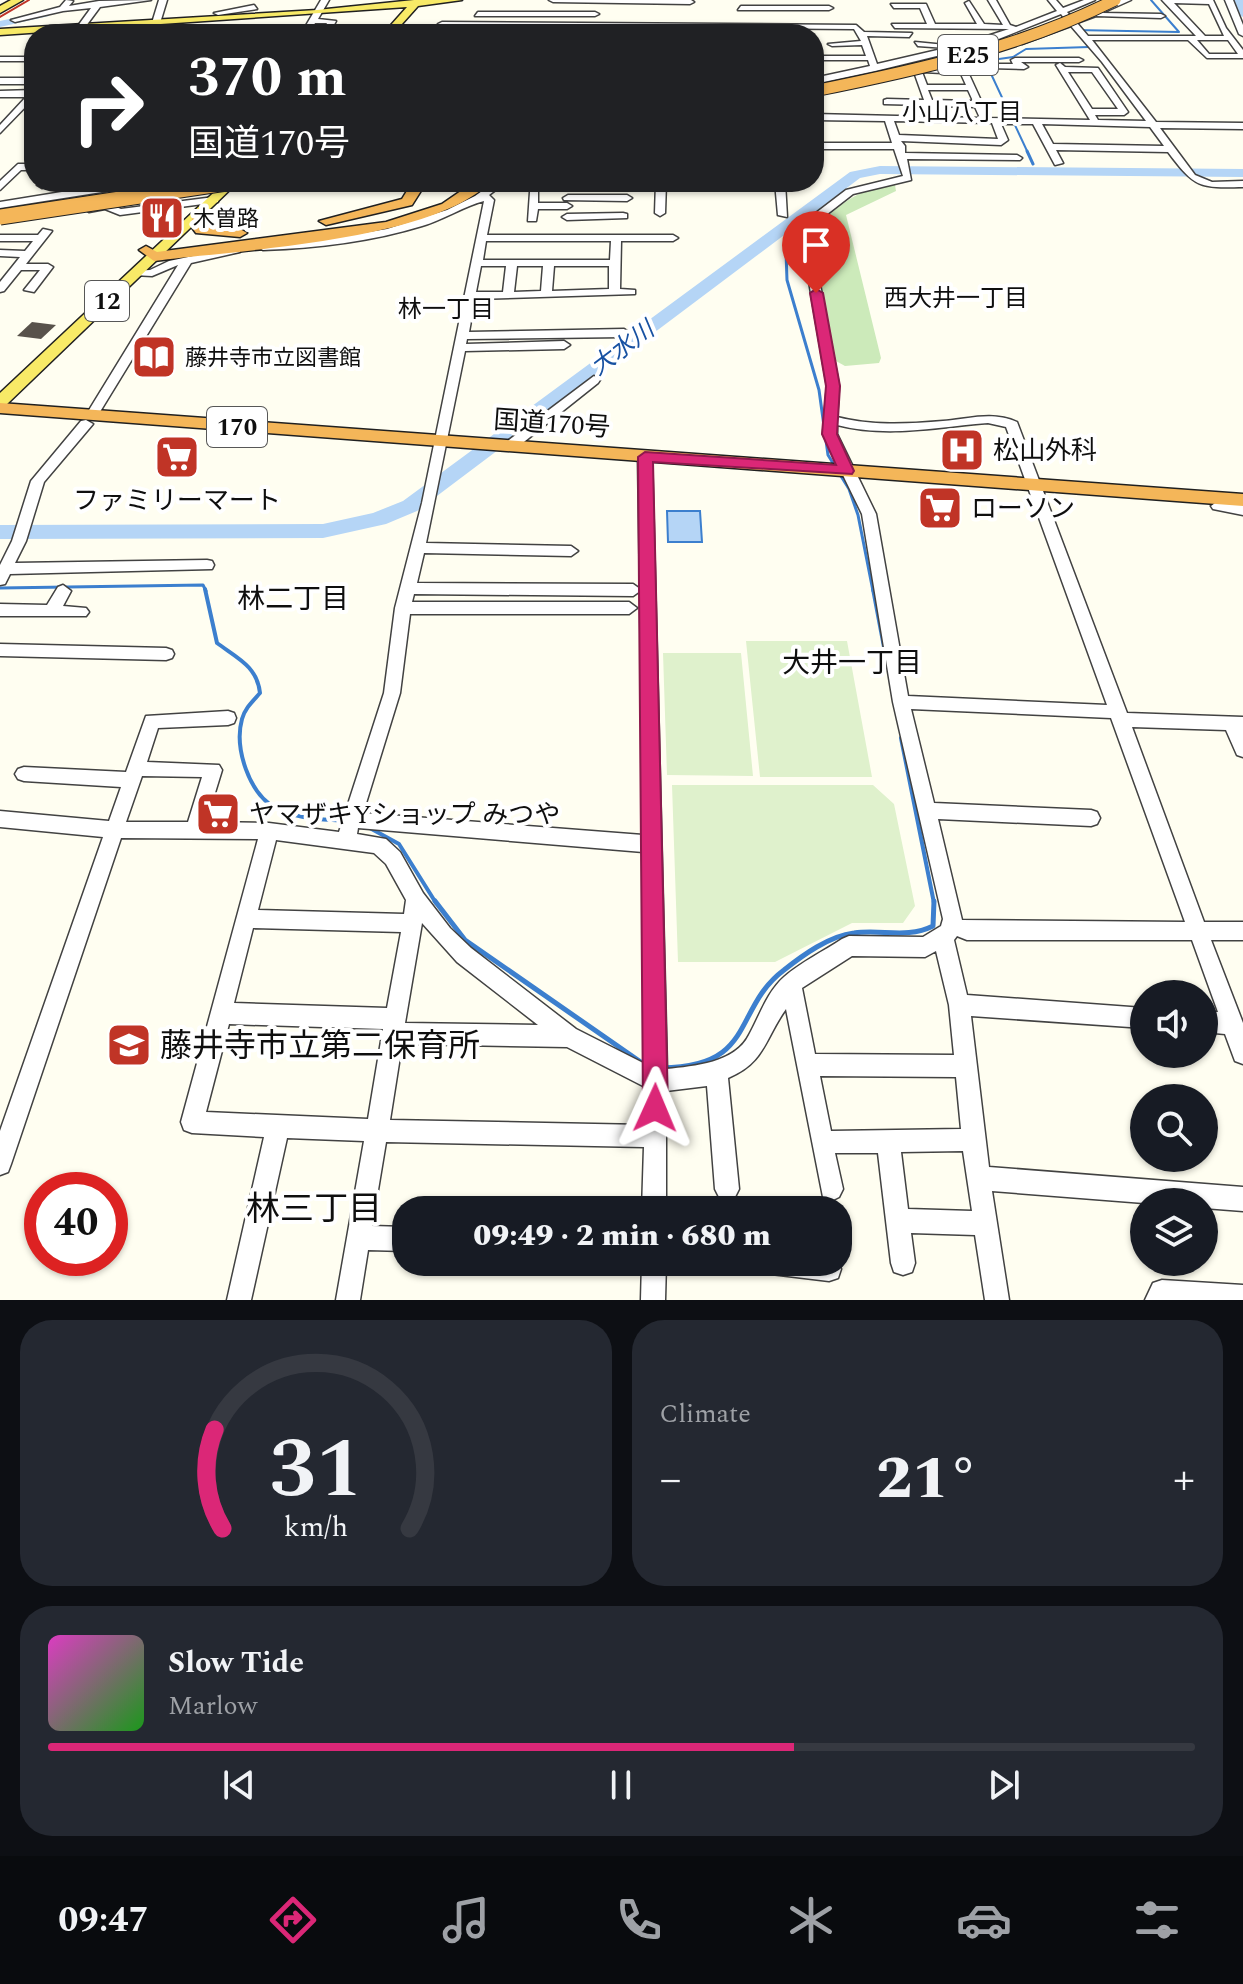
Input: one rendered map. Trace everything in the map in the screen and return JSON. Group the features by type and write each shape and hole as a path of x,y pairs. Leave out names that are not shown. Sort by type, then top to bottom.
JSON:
{"highway":[{"name":"E25","path":"824,81 980,45 1040,25 1099,0"},
{"name":"E25","path":"824,91 981,52 1041,32 1115,0"},
{"path":"0,207 90,192"},
{"path":"0,217 166,192"},
{"path":"150,253 169,243 393,207 415,192"},
{"path":"201,213 197,225 201,230 290,232 374,219 421,206 444,192"},
{"path":"269,242 405,216 438,202 450,192"},
{"path":"150,253 269,242 420,219 476,192"},
{"name":"国道170号","path":"0,408 89,419 439,446 1243,503"},
{"name":"国道170号","path":"0,419 89,419"},
{"name":"国道170号","path":"1037,489 1218,506 1243,503"}],"main road":[{"path":"0,10 18,0"},
{"path":"145,24 219,16 314,17 417,2 457,0"},
{"path":"397,24 417,2"},
{"path":"0,32 24,31"},
{"name":"12","path":"169,243 222,192"},
{"name":"12","path":"0,386 150,253 176,223 214,200"},
{"name":"12","path":"0,402 137,273 150,253"}],"street":[{"path":"63,9 70,0"},
{"path":"83,24 101,0"},
{"path":"15,20 63,9 95,8 147,0"},
{"path":"156,23 163,0"},
{"path":"215,0 219,16 259,2"},
{"path":"310,24 325,0"},
{"path":"522,24 529,0"},
{"path":"553,0 690,1 693,13"},
{"path":"569,0 581,24"},
{"path":"630,15 632,0"},
{"path":"992,0 1008,27"},
{"path":"1052,0 1105,60 1189,173 1211,185 1243,184"},
{"path":"824,81 959,48 1026,27 1091,0"},
{"path":"1079,29 1127,0"},
{"path":"1229,0 1243,34"},
{"path":"1169,2 1217,12"},
{"path":"1169,2 1182,16 1192,21 1207,56 1243,56"},
{"path":"969,3 982,27"},
{"path":"742,8 805,4 829,8 848,17"},
{"path":"894,6 923,6 931,28"},
{"path":"742,8 829,8"},
{"path":"1206,18 1217,12"},
{"path":"1192,21 1217,12"},
{"path":"1217,12 1231,42 1243,56"},
{"path":"442,24 446,13 604,14"},
{"path":"617,14 692,16 692,24"},
{"path":"1098,15 1161,16"},
{"path":"1098,15 1108,27"},
{"path":"1125,16 1134,27"},
{"path":"1151,16 1161,27"},
{"path":"314,17 332,21 330,24"},
{"path":"895,26 1026,27"},
{"path":"824,91 922,71 1090,26"},
{"path":"824,28 856,27 875,68"},
{"path":"832,44 863,41 902,46 906,45 902,35 931,28 967,34"},
{"path":"1079,29 1190,38 1200,42 1231,42"},
{"path":"918,44 948,44 959,48"},
{"path":"1039,50 1045,60"},
{"path":"1068,50 1076,60"},
{"path":"824,58 891,56"},
{"path":"0,59 24,59"},
{"path":"1019,67 1015,60 1045,60 1095,70 1124,112 1089,112"},
{"path":"989,66 1061,65 1076,60 1105,60"},
{"path":"1061,65 1096,123"},
{"path":"0,68 24,68"},
{"path":"837,68 875,68"},
{"path":"922,71 923,87 934,120"},
{"path":"824,129 1003,140 978,104 964,72 922,71"},
{"path":"0,81 24,81"},
{"path":"923,87 971,88"},
{"path":"1075,89 1087,90"},
{"path":"1098,90 1109,90"},
{"path":"0,94 24,96"},
{"path":"0,101 24,97"},
{"path":"350,829 379,845 393,858 416,899 464,955 569,1036 656,1081 677,1081 717,1072 755,1047 769,1015 791,984 849,946 925,947 947,930 953,919 901,702 869,514 830,434 833,386 807,241 808,228 850,192 874,184 906,180 908,170 886,99 978,104"},
{"path":"0,130 24,104"},
{"path":"0,111 17,111"},
{"path":"824,119 1017,158"},
{"path":"824,145 896,135 934,120 1243,126"},
{"path":"1037,123 1058,163"},
{"path":"1068,123 1084,150"},
{"path":"824,139 896,135"},
{"path":"1050,147 1084,150 1172,149"},
{"path":"0,187 18,167 24,167"},
{"path":"0,207 84,192"},
{"path":"106,206 112,192"},
{"path":"137,273 152,273 187,260 396,229 443,214 478,192"},
{"path":"350,829 392,693 403,608 429,503 489,200 485,192"},
{"path":"566,236 568,192"},
{"path":"596,192 596,198"},
{"path":"614,293 615,263 627,192"},
{"path":"660,213 661,192"},
{"path":"781,192 783,215"},
{"path":"532,219 534,194"},
{"path":"567,207 596,198 627,198"},
{"path":"0,223 106,206 120,212 214,200"},
{"path":"533,206 567,207 623,216"},
{"path":"0,238 44,234 0,289"},
{"path":"481,238 673,238"},
{"path":"0,253 29,254"},
{"path":"187,260 89,419 38,481 3,574 207,565"},
{"path":"476,263 615,263"},
{"path":"508,295 512,263"},
{"path":"546,294 549,263"},
{"path":"0,271 48,267 30,290"},
{"path":"581,293 582,278"},
{"path":"470,296 631,292"},
{"path":"460,342 624,333"},
{"path":"460,342 610,344"},
{"path":"502,450 594,380"},
{"path":"832,420 850,426 943,425 992,419 1006,421 1016,432 1243,1053"},
{"path":"645,461 656,1081 654,1196"},
{"path":"418,548 571,551"},
{"path":"408,588 633,590"},
{"path":"52,611 63,591"},
{"path":"403,608 629,608"},
{"path":"0,610 81,612"},
{"path":"0,650 166,654"},
{"path":"901,702 1238,724 1243,750"},
{"path":"0,1164 152,721 228,718"},
{"path":"24,774 135,775 213,770 195,830"},
{"path":"927,811 1091,818"},
{"path":"0,819 117,830 350,829 652,844"},
{"path":"269,831 192,1122 378,1131 655,1136"},
{"path":"348,1300 416,899"},
{"path":"247,919 412,923"},
{"path":"947,930 1243,931"},
{"path":"947,930 959,1005 978,1178 997,1300"},
{"path":"791,984 831,1189"},
{"path":"959,1005 1130,1017"},
{"path":"223,1013 569,1036"},
{"path":"1218,1023 1233,1024"},
{"path":"807,1065 966,1066"},
{"path":"717,1072 727,1189"},
{"path":"239,1300 278,1126"},
{"path":"822,1142 973,1140"},
{"path":"888,1142 903,1263"},
{"path":"978,1178 1243,1199"},
{"path":"898,1221 985,1223"},
{"path":"359,1238 392,1239"},
{"path":"653,1300 654,1276"},
{"path":"1157,1300 1162,1292 1243,1297"}],"green space":[{"path":"895,185 896,191 846,215 881,358 879,363 845,366 836,361 812,234 814,227 851,198"},
{"path":"746,641 847,641 872,777 760,777"},
{"path":"663,653 741,653 753,776 667,775"},
{"path":"672,785 873,785 894,804 915,906 903,923 852,923 775,962 678,962"}],"water":[{"path":"667,511 700,511 702,542 668,542"}],"building":[{"path":"32,322 56,325 41,339 17,336"}],"waterway":[{"path":"1081,37 1075,30 1179,32 1151,0"},
{"path":"1238,0 1243,14"},
{"path":"0,24 45,14"},
{"path":"1028,153 985,61 1013,57 1026,49 1089,47"},
{"path":"1027,151 1033,164"},
{"name":"大水川","path":"0,532 323,531 378,519 410,506 855,175 880,170 1243,173"},
{"path":"785,224 787,280 819,390 828,455 849,489 858,515 873,591"},
{"path":"0,588 203,585 205,589"},
{"path":"205,589 217,643 245,664 258,684 260,693 245,711 240,731 242,756 251,781 266,801 284,812 344,821"},
{"path":"873,589 887,663"},
{"path":"901,738 934,903"},
{"path":"368,827 399,844 436,903"},
{"path":"435,901 465,940 645,1065"},
{"path":"662,1068 692,1065 714,1058 729,1047 768,985 817,947 854,933 923,930 933,926 934,903"}],"railway":[{"path":"0,17 29,0"}],"place":[{"name":"木曽路","path":"162,218"},
{"name":"藤井寺市立図書館","path":"154,357"},
{"name":"松山外科","path":"962,450"},
{"name":"ファミリーマート","path":"177,457"},
{"name":"ローソン","path":"940,508"},
{"name":"ヤマザキYショップ みつや","path":"218,814"},
{"name":"藤井寺市立第二保育所","path":"129,1045"}],"district":[{"name":"小山八丁目","path":"962,112"},
{"name":"西大井一丁目","path":"956,298"},
{"name":"林一丁目","path":"446,309"},
{"name":"林二丁目","path":"293,598"},
{"name":"大井一丁目","path":"852,662"},
{"name":"林三丁目","path":"314,1208"}],"route":[{"path":"655,1108 645,457 847,471 830,434 833,386 816,293"}]}
